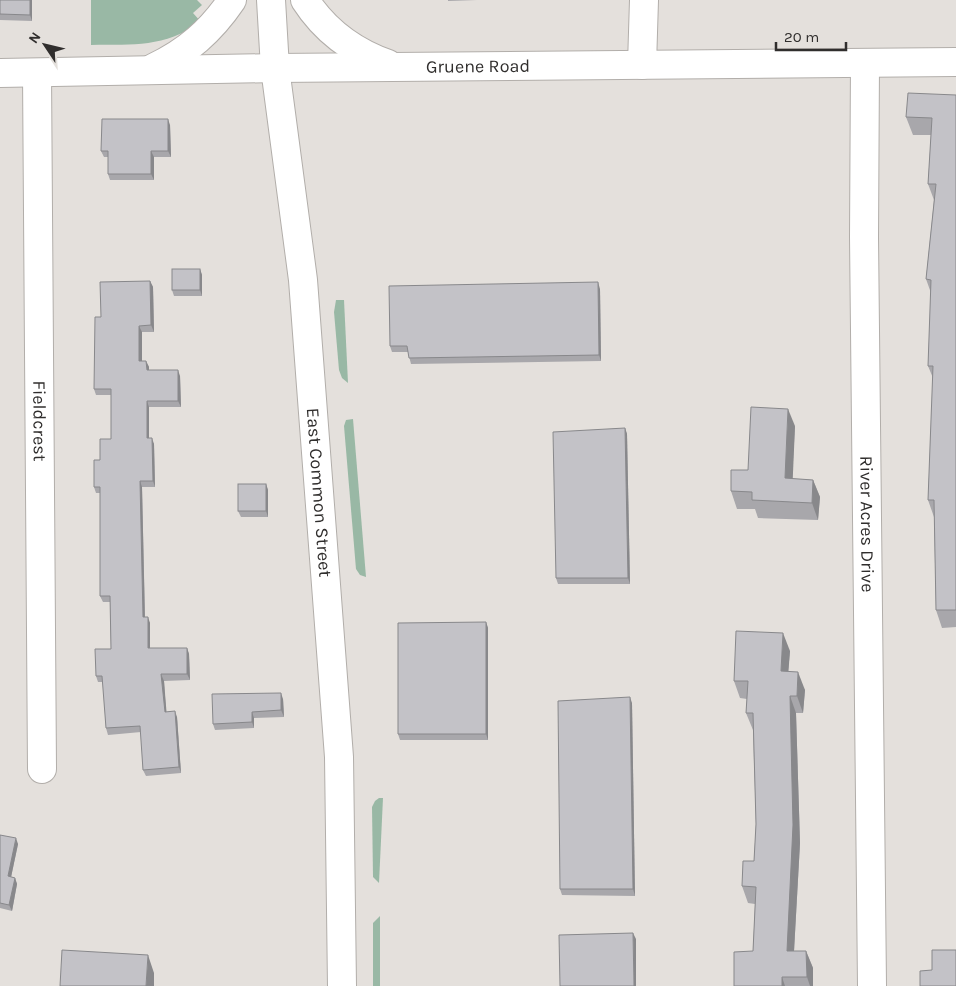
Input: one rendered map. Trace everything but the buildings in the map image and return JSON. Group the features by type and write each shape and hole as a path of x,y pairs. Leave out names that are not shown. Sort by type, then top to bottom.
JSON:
{"street":[{"path":"148,70 174,58 191,46 216,23 232,0"},
{"name":"East Common Street","path":"271,0 275,68 303,280 339,757 342,986"},
{"path":"305,0 322,23 351,46 366,55 396,67"},
{"path":"642,65 644,0"},
{"name":"Gruene Road","path":"0,73 275,68 956,62"},
{"name":"River Acres Drive","path":"865,63 864,257 872,986"},
{"name":"Fieldcrest","path":"37,73 42,769"}],"green space":[{"path":"91,0 197,0 202,5 193,13 201,22 174,36 148,43 91,45"},
{"path":"336,300 344,300 348,383 342,378 339,370 334,312"},
{"path":"353,419 366,577 360,575 356,569 344,426 346,420"},
{"path":"379,798 383,798 379,883 373,877 372,807"},
{"path":"380,916 380,986 373,986 373,923"}]}
